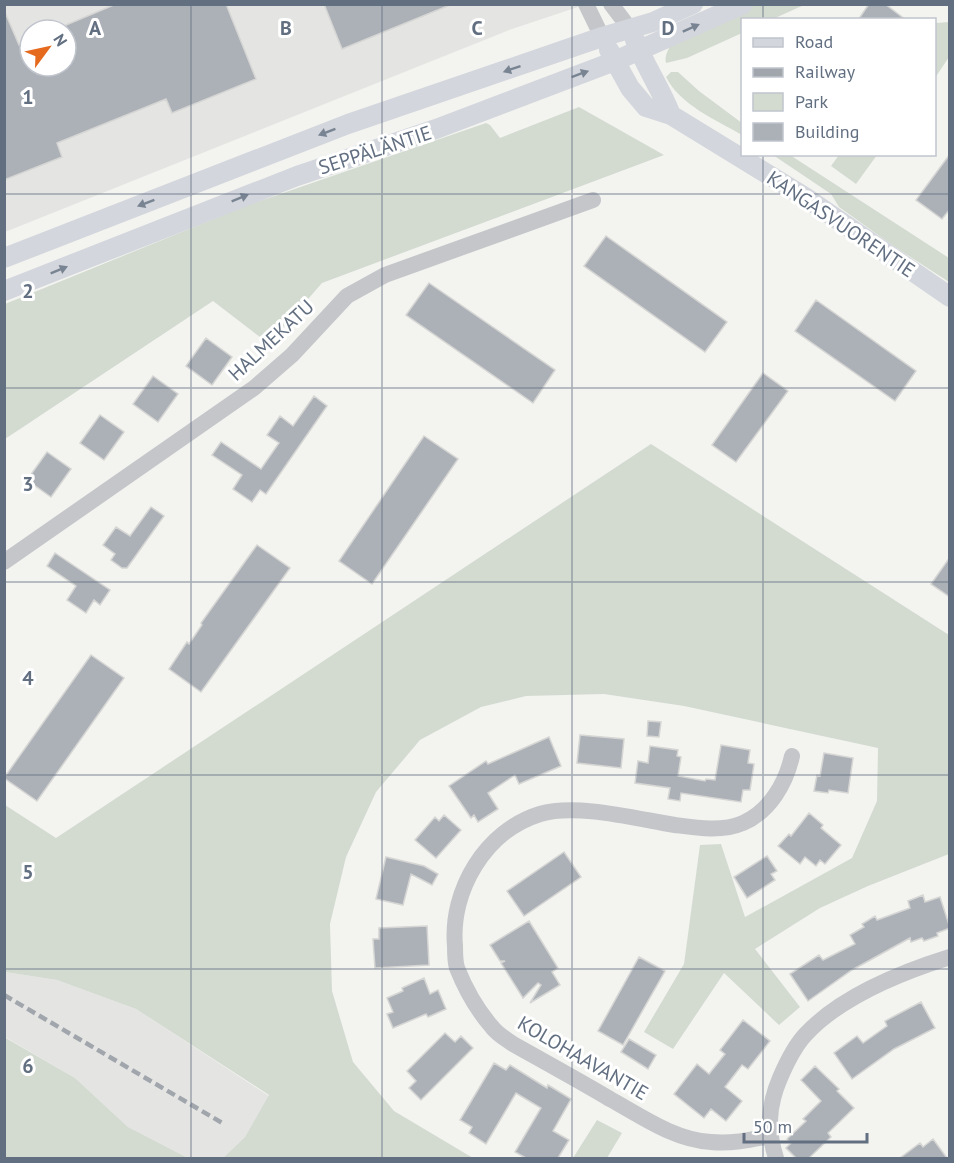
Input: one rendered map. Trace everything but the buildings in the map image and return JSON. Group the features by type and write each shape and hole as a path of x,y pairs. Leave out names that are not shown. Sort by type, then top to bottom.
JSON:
{"main road":[{"name":"SEPPÄLÄNTIE","path":"4,258 348,124 602,37 653,22 693,4"},
{"name":"SEPPÄLÄNTIE","path":"4,291 297,176 436,129 615,61 743,4"},
{"path":"630,29 671,115"},
{"name":"KANGASVUORENTIE","path":"602,37 637,98 646,107 671,115 805,197 950,297"}],"street":[{"path":"586,4 602,37"},
{"path":"611,4 630,29"},
{"name":"HALMEKATU","path":"4,562 254,388 292,355 347,296 385,275 593,200"},
{"name":"KOLOHAAVANTIE","path":"770,1136 731,1142 710,1142 685,1138 653,1123 513,1044 493,1029 473,999 456,967 453,926 465,884 488,847 511,828 540,814 576,810 697,828 720,828 742,824 761,812 774,796 787,776 792,756"},
{"path":"776,1158 770,1136 769,1118 773,1094 785,1066 804,1036 827,1016 880,985 950,957"}],"shaded area":[{"path":"5,5 584,5 512,29 5,232"},
{"path":"5,972 57,980 136,1009 269,1096 245,1137 223,1158 188,1158 128,1127 75,1078 5,1037"}],"green space":[{"path":"754,5 804,5 775,18 741,18 741,33 687,58 666,63 666,57 674,41 700,27"},
{"path":"949,22 949,57 936,76 936,23"},
{"path":"671,72 678,72 741,122 741,134 689,104 672,87 666,77"},
{"path":"579,107 664,155 322,283 269,344 213,301 5,439 5,304 248,205 486,123 500,138"},
{"path":"774,156 792,156 949,258 949,282 839,207 831,194"},
{"path":"838,156 876,156 856,184 831,166"},
{"path":"651,444 949,635 949,854 820,908 755,949 800,1007 779,1025 724,973 673,1049 644,1032 684,964 700,845 721,844 745,917 852,858 877,801 878,748 684,706 604,694 526,696 481,707 420,740 376,792 346,857 330,924 332,991 353,1062 394,1111 473,1158 223,1158 245,1137 269,1095 136,1009 57,980 5,972 5,805 56,838"},
{"path":"4,1037 75,1078 128,1127 188,1158 5,1158"},
{"path":"597,1120 622,1133 607,1158 573,1158"}],"railway":[{"path":"4,995 224,1124"}]}
